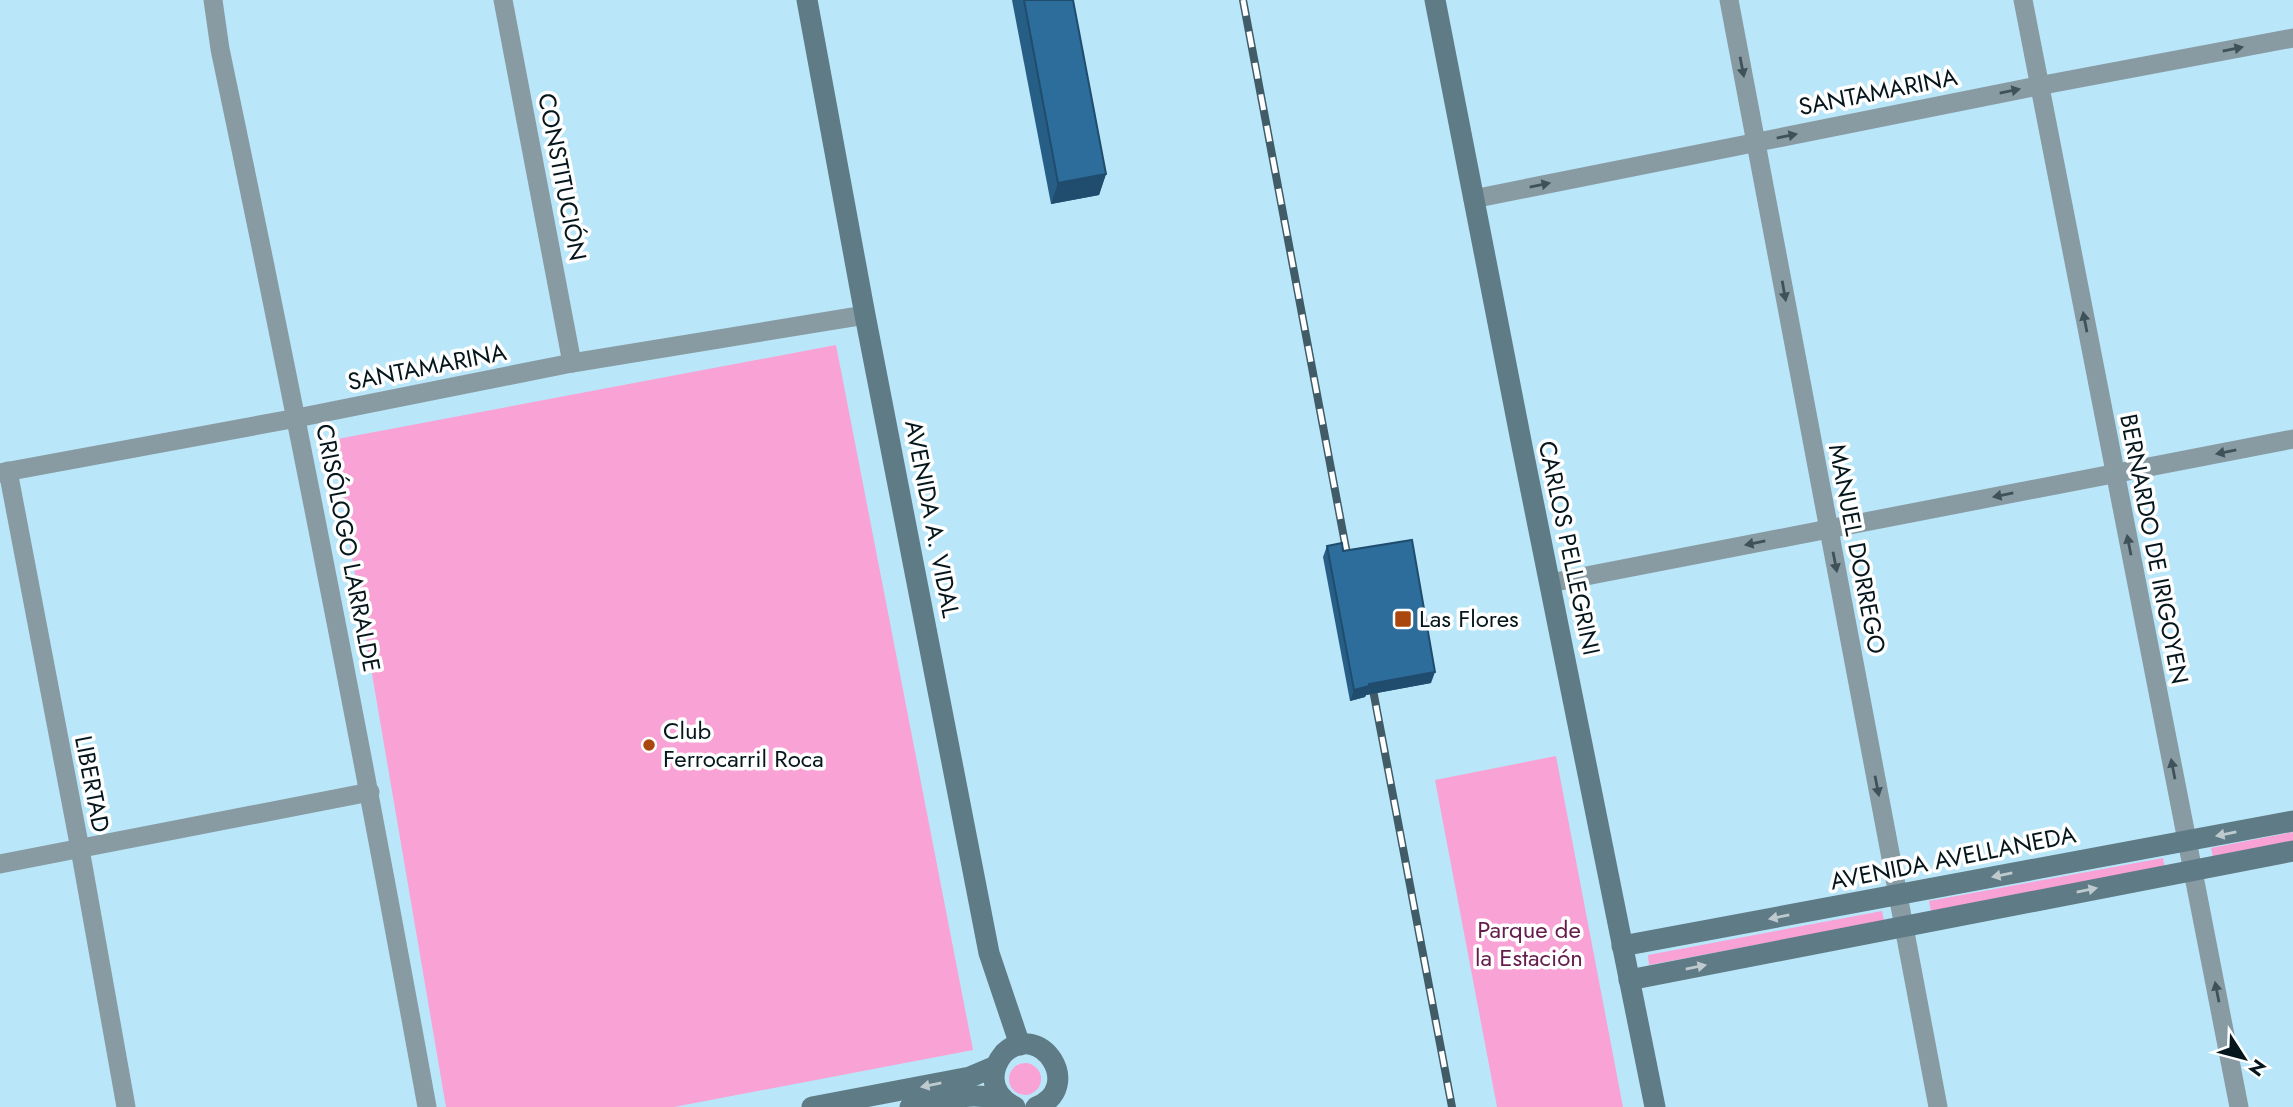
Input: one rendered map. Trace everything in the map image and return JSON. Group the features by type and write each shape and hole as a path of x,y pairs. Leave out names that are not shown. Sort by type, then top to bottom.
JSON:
{"main road":[{"name":"AVENIDA A. VIDAL","path":"807,0 865,315 989,953 1020,1045"},
{"name":"CARLOS PELLEGRINI","path":"1435,0 1655,1107"},
{"name":"AVENIDA AVELLANEDA","path":"1622,946 2293,821"},
{"path":"1629,980 2293,850"},
{"path":"1012,1106 995,1085 996,1066 1001,1056 1009,1049 1020,1045 1039,1047 1054,1060 1058,1080 1056,1090 1045,1104"},
{"path":"812,1107 970,1077 996,1066"},
{"path":"910,1107 974,1095 987,1095 1012,1106"}],"street":[{"name":"CRISÓLOGO LARRALDE","path":"213,0 220,48 298,418 427,1107"},
{"name":"CONSTITUCIÓN","path":"503,0 572,363"},
{"name":"MANUEL DORREGO","path":"1729,0 1938,1107"},
{"name":"BERNARDO DE IRIGOYEN","path":"2023,0 2239,1107"},
{"name":"SANTAMARINA","path":"1473,199 2293,38"},
{"name":"SANTAMARINA","path":"4,472 298,418 572,363 865,315"},
{"path":"1550,583 2293,439"},
{"name":"LIBERTAD","path":"4,472 80,849 126,1107"},
{"path":"0,864 370,792"}],"green space":[{"name":"Club Ferrocarril Roca","path":"836,345 973,1050 674,1107 446,1107 332,440"},
{"name":"Parque de la Estación","path":"1556,756 1623,1107 1497,1107 1435,780"},
{"path":"2293,832 2293,843 2213,857 2211,848"},
{"path":"2163,858 2165,868 1931,911 1929,901"},
{"path":"1882,911 1884,921 1649,965 1648,955"},
{"path":"1025,1063 1036,1068 1041,1079 1036,1090 1025,1095 1014,1090 1009,1079 1014,1068"}],"building":[{"path":"1024,0 1073,0 1106,174 1058,183"},
{"path":"1412,540 1435,672 1369,684 1354,690 1327,546 1342,543 1343,551"}],"railway":[{"path":"1243,0 1350,570"},
{"path":"1370,674 1452,1107"}],"place":[{"name":"Las Flores","path":"1403,619"},
{"name":"Club Ferrocarril Roca","path":"649,745"}]}
